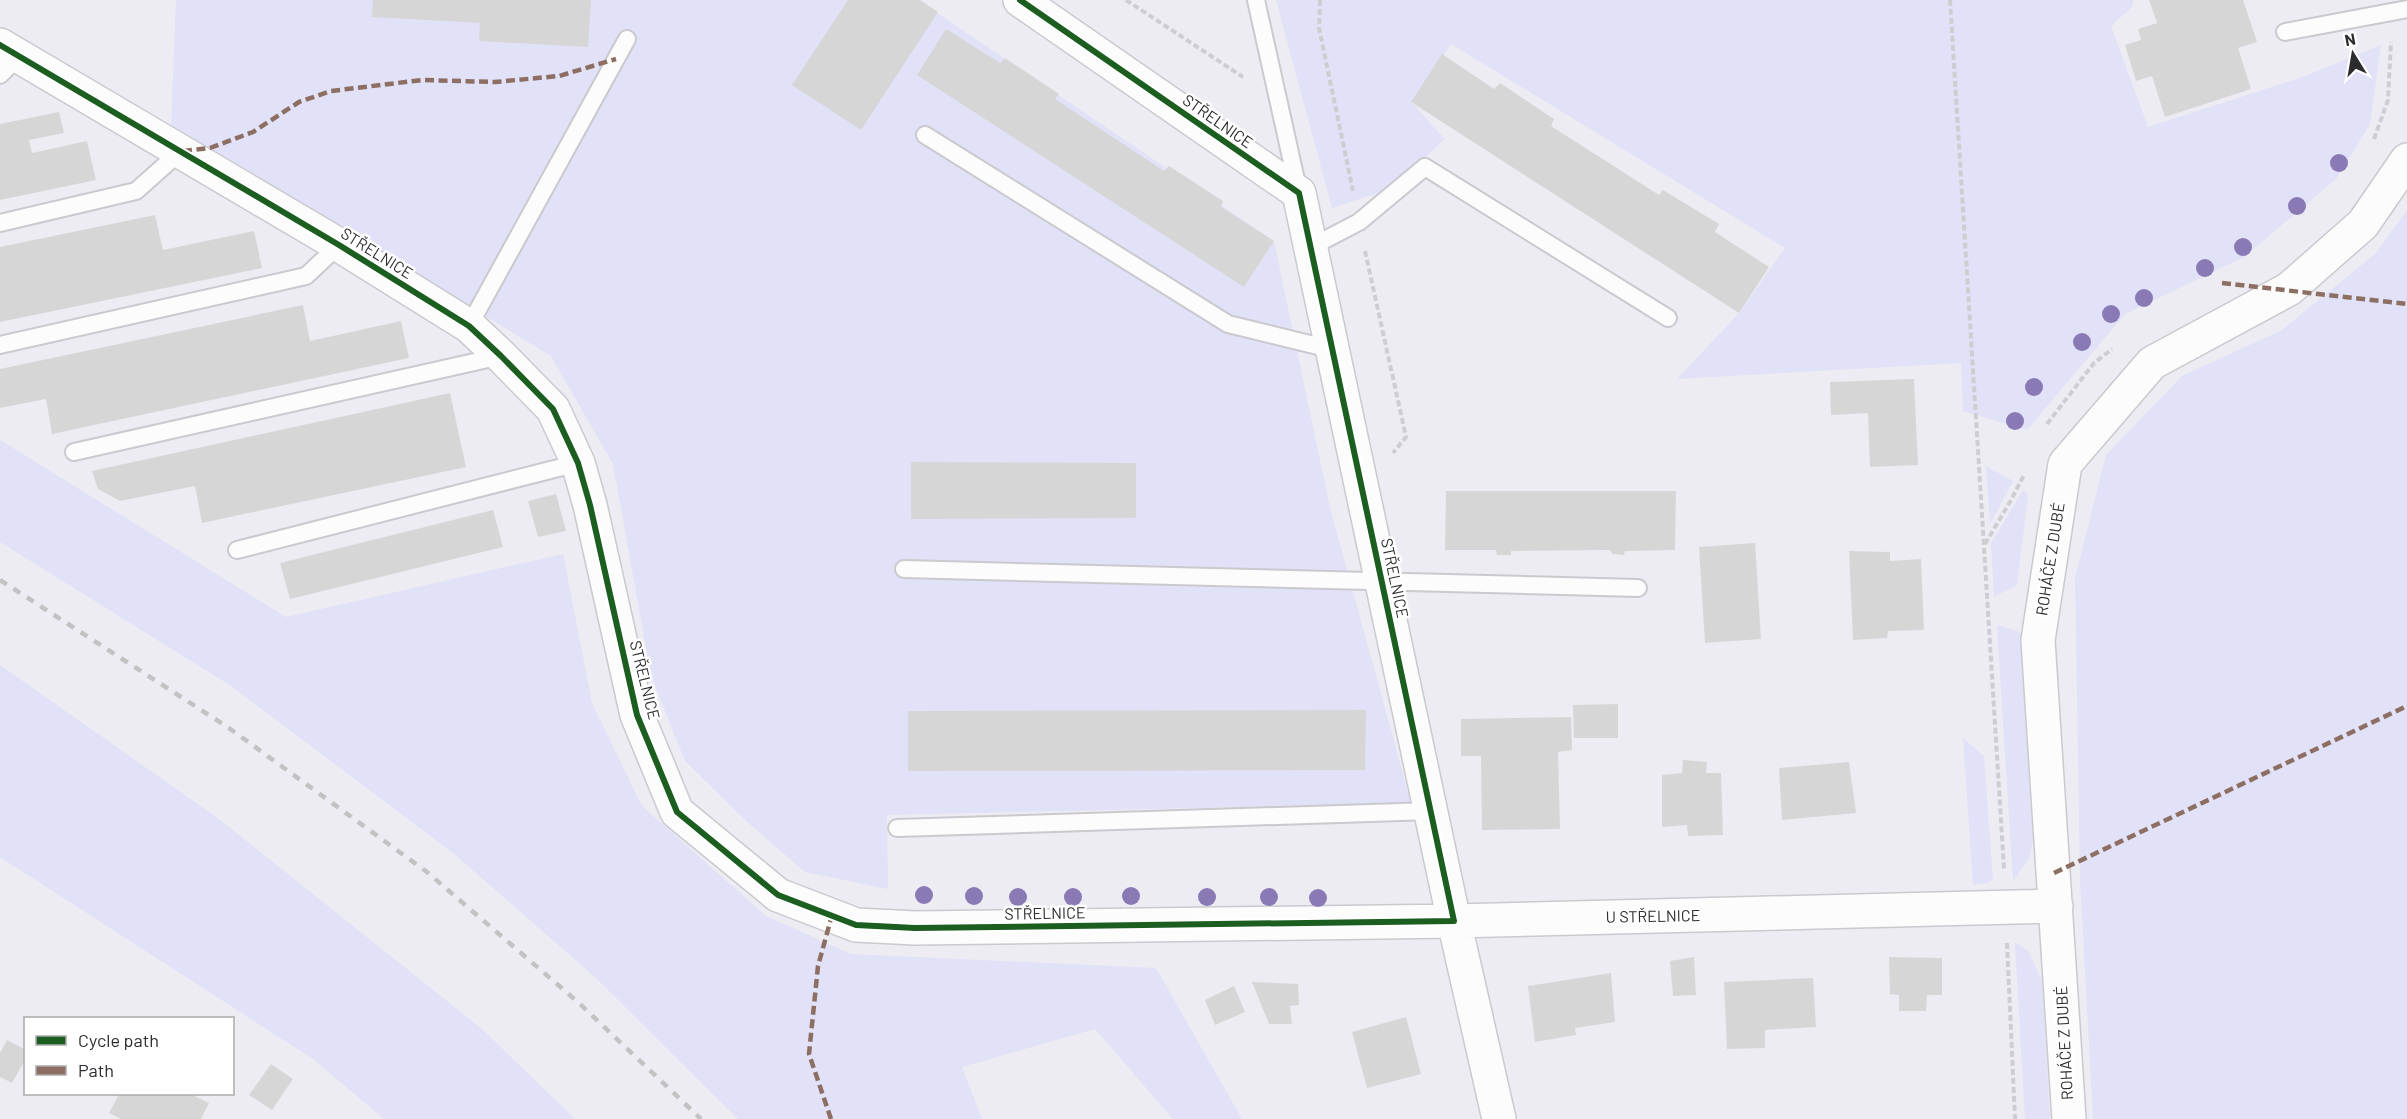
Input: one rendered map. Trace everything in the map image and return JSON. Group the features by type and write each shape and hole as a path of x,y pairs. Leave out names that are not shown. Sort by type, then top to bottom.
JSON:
{"street":[{"name":"STŘELNICE","path":"6,58 180,151 339,245 469,326 553,409 578,464 590,504 637,714 677,812 778,895 856,925 915,928 1454,921 1432,811 1330,349 1299,193 1020,0"},
{"name":"ROHÁČE Z DUBÉ","path":"2068,1119 2038,640 2065,464 2151,363 2289,289 2363,224 2407,160"},
{"name":"U STŘELNICE","path":"1454,921 2056,906"},
{"path":"1454,921 1499,1119"}],"lane":[{"path":"1256,0 1299,193"},
{"path":"2285,33 2399,11"},
{"path":"469,326 627,39"},
{"path":"925,135 1228,324 1330,349"},
{"path":"0,223 136,191 180,151"},
{"path":"1309,248 1359,222 1425,167 1668,318"},
{"path":"0,345 306,276 339,245"},
{"path":"74,452 501,356"},
{"path":"237,550 578,464"},
{"path":"904,569 1638,588"},
{"path":"897,828 1432,811"}],"path":[{"path":"1126,0 1278,101"},
{"path":"1320,0 1320,28 1359,222"},
{"path":"1950,0 2006,907 2015,1119"},
{"path":"2370,150 2388,100 2399,11"},
{"path":"2045,430 2050,419 2094,363 2119,344"},
{"path":"1984,544 2010,502 2025,471"}],"shaded area":[{"path":"176,0 918,0 1274,241 1330,508 1411,803 887,815 888,889 805,872 746,821 685,761 651,676 613,464 551,356 171,125"},
{"path":"1276,0 2133,0 2132,7 2111,26 2148,127 2300,78 2381,45 2370,124 2336,179 2244,257 2125,314 2027,430 1963,411 1961,363 1677,379 1739,313 1785,248 1451,44 1411,102 1445,139 1390,189 1332,208"},
{"path":"2407,210 2407,1119 2093,1119 2080,879 2075,578 2106,455 2182,376 2282,330 2376,253"},
{"path":"0,440 286,617 563,554 592,703 642,806 766,916 851,954 1156,968 1242,1119 1173,1119 1095,1029 962,1067 982,1119 738,1119 596,978 453,853 231,686 0,542"},
{"path":"1986,466 2013,481 1990,524"},
{"path":"2023,490 2028,496 2017,585 1994,597 1991,543"},
{"path":"1997,625 2020,632 2033,840 2029,859 2013,881"},
{"path":"0,665 219,819 482,1029 575,1119 384,1119 313,1059 0,857"},
{"path":"1963,738 1984,756 1993,879 1988,883 1973,885"},
{"path":"2015,942 2028,951 2042,980 2050,1119 2025,1119"}],"building":[{"path":"373,0 591,0 588,47 479,41 480,23 372,17"},
{"path":"848,0 920,0 938,12 861,130 792,85"},
{"path":"2149,0 2243,0 2257,42 2238,48 2251,89 2165,117 2152,76 2136,81 2125,45 2141,40 2138,29 2157,23"},
{"path":"946,29 1000,63 1005,58 1059,94 1055,99 1164,171 1169,166 1223,201 1221,207 1274,241 1244,287 917,75"},
{"path":"1442,54 1494,89 1500,83 1554,119 1551,126 1659,195 1663,190 1719,224 1715,232 1769,267 1739,313 1411,102"},
{"path":"59,112 64,133 29,140 32,153 87,141 96,180 0,200 0,124"},
{"path":"155,215 163,250 254,231 262,268 0,322 0,247"},
{"path":"303,305 310,341 401,321 409,358 52,434 46,399 0,408 0,369"},
{"path":"1914,379 1918,465 1870,467 1868,413 1831,415 1830,382"},
{"path":"450,393 466,467 202,523 195,486 120,501 98,489 92,471"},
{"path":"911,462 1136,463 1136,518 911,519"},
{"path":"1446,491 1676,491 1675,550 1625,551 1624,555 1612,554 1610,550 1511,551 1511,555 1497,555 1496,550 1445,550"},
{"path":"556,494 566,531 538,537 528,501"},
{"path":"493,510 503,547 290,599 280,563"},
{"path":"1755,543 1761,639 1705,643 1699,547"},
{"path":"1849,551 1890,552 1890,561 1921,559 1924,630 1888,631 1887,638 1853,640"},
{"path":"1618,704 1618,738 1574,738 1573,705"},
{"path":"1366,710 1365,770 908,771 908,711"},
{"path":"1571,717 1572,750 1558,752 1560,829 1482,830 1481,756 1461,756 1461,719"},
{"path":"1683,760 1707,762 1706,773 1721,773 1723,835 1688,836 1687,825 1662,827 1662,775 1682,773"},
{"path":"1849,762 1856,813 1782,820 1779,768"},
{"path":"1694,957 1696,995 1673,996 1670,961"},
{"path":"1889,957 1942,958 1942,995 1927,995 1926,1011 1899,1011 1899,995 1890,994"},
{"path":"1611,973 1615,1022 1575,1028 1576,1035 1535,1042 1528,986"},
{"path":"1813,978 1816,1027 1765,1030 1765,1048 1727,1049 1724,982"},
{"path":"1252,982 1298,984 1299,1005 1290,1006 1292,1024 1269,1024"},
{"path":"1234,986 1245,1012 1215,1025 1205,1000"},
{"path":"1406,1017 1421,1074 1367,1088 1352,1032"},
{"path":"7,1040 24,1049 24,1062 12,1083 0,1077 0,1053"},
{"path":"271,1064 293,1079 272,1110 249,1095"},
{"path":"118,1095 192,1095 209,1103 201,1119 121,1119 109,1113"}],"railway":[{"path":"0,580 229,728 427,872 579,1003 701,1119"}],"marked path":[{"path":"183,151 210,148 253,132 299,102 331,91 422,80 495,82 559,76 616,59"},
{"path":"2222,283 2407,304"},
{"path":"2054,873 2407,706"},
{"path":"831,1119 809,1054 818,966 832,915"}],"cycle path":[{"path":"0,45 339,245 469,326 553,409 578,463 590,505 637,715 677,812 778,895 856,925 915,928 1454,921 1299,193 1020,0"}]}
